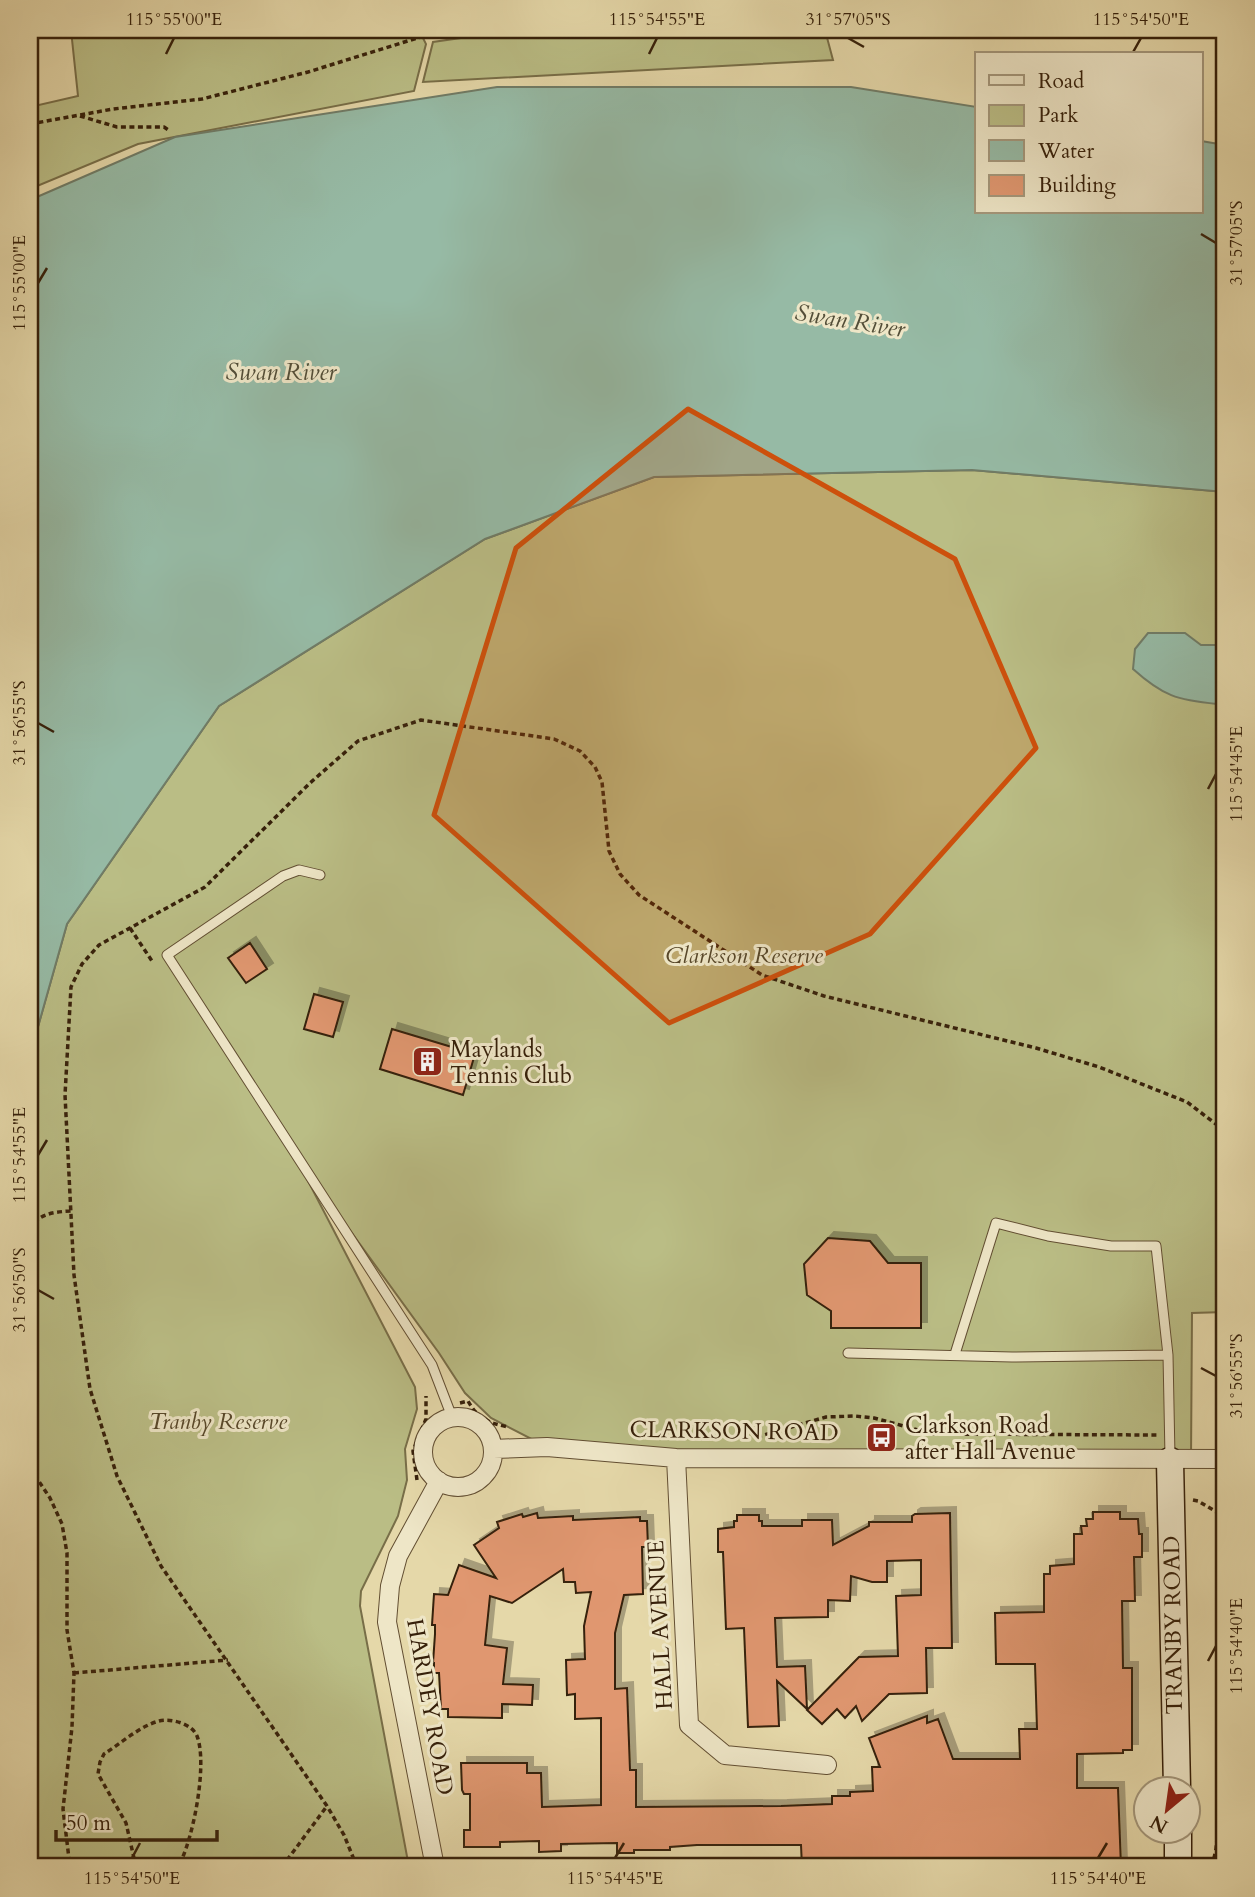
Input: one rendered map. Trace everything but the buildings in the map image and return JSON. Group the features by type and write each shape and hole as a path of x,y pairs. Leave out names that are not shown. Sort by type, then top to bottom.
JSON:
{"street":[{"path":"450,1412 475,1421 484,1428 493,1449 492,1462 486,1473 476,1482 464,1486 451,1486 439,1481 429,1471 424,1458 424,1445 429,1432 450,1412"},
{"name":"CLARKSON ROAD","path":"493,1449 547,1447 676,1458 1170,1448 1225,1460"},
{"name":"TRANBY ROAD","path":"1170,1448 1177,1774"},
{"name":"HALL AVENUE","path":"676,1458 689,1725 725,1755 827,1765"},
{"name":"HARDEY ROAD","path":"435,1867 387,1622 390,1587 398,1556 439,1481"},
{"path":"1178,1844 1178,1867"}],"lane":[{"path":"320,875 299,870 283,876 167,955 432,1365 450,1412"},
{"path":"954,1354 996,1223 1048,1236 1111,1246 1156,1246 1168,1355 1170,1448"},
{"path":"848,1353 1012,1357 1168,1355"}],"path":[{"path":"30,124 202,99 307,72 439,30"},
{"path":"1188,30 1225,38"},
{"path":"78,115 117,127 164,127 170,131"},
{"path":"357,1867 344,1835 327,1806 161,1566 117,1476 90,1389 74,1275 65,1095 71,987 82,964 99,946 205,887 310,783 358,741 421,720 554,739 580,751 595,767 602,782 609,851 620,874 639,895 762,975 824,996 1036,1048 1099,1067 1187,1102 1225,1131"},
{"path":"30,1230 33,1222 48,1213 71,1211"},
{"path":"450,1412 468,1401 483,1420 513,1429"},
{"path":"747,1437 759,1437 826,1418 855,1416 874,1418 933,1434 1170,1448"},
{"path":"30,1468 50,1498 62,1524 67,1553 67,1630 74,1673 72,1727 63,1809 70,1867"},
{"path":"1171,1499 1198,1500 1225,1517"},
{"path":"1225,1618 1218,1652 1225,1706"},
{"path":"74,1673 228,1660"},
{"path":"1212,1867 1223,1775 1225,1716"},
{"path":"136,1867 126,1823 98,1774 100,1762 104,1754 157,1721 166,1720 189,1726 196,1734 200,1754 199,1783 191,1833 178,1867"},
{"path":"282,1867 327,1806"},
{"path":"1216,1849 1221,1867"}],"highlighted area":[{"path":"688,409 955,559 1036,748 870,934 669,1023 434,815 516,548"}],"green space":[{"path":"71,30 419,30 426,44 414,91 138,144 30,189 30,107 78,96"},
{"path":"517,30 825,30 833,60 423,82 433,42"},
{"name":"Clarkson Reserve","path":"972,470 1225,492 1225,1312 1192,1313 1191,1460 547,1447 491,1418 465,1393 293,1152 415,1387 417,1409 405,1449 407,1480 398,1516 361,1591 360,1606 409,1867 30,1867 30,1055 67,924 219,706 485,539 654,477"}],"water":[{"name":"Swan River","path":"497,87 851,87 975,107 975,214 1202,214 1202,141 1225,145 1225,492 972,470 654,477 485,539 219,706 67,924 30,1055 30,200 175,137"},
{"path":"1148,633 1185,633 1201,645 1221,645 1225,651 1225,698 1217,704 1171,695 1133,669 1135,649"}],"place":[{"name":"Maylands Tennis Club","path":"427,1062"},
{"name":"Clarkson Road after Hall Avenue","path":"882,1438"}],"park label":[{"name":"Tranby Reserve","path":"218,1421"}]}
